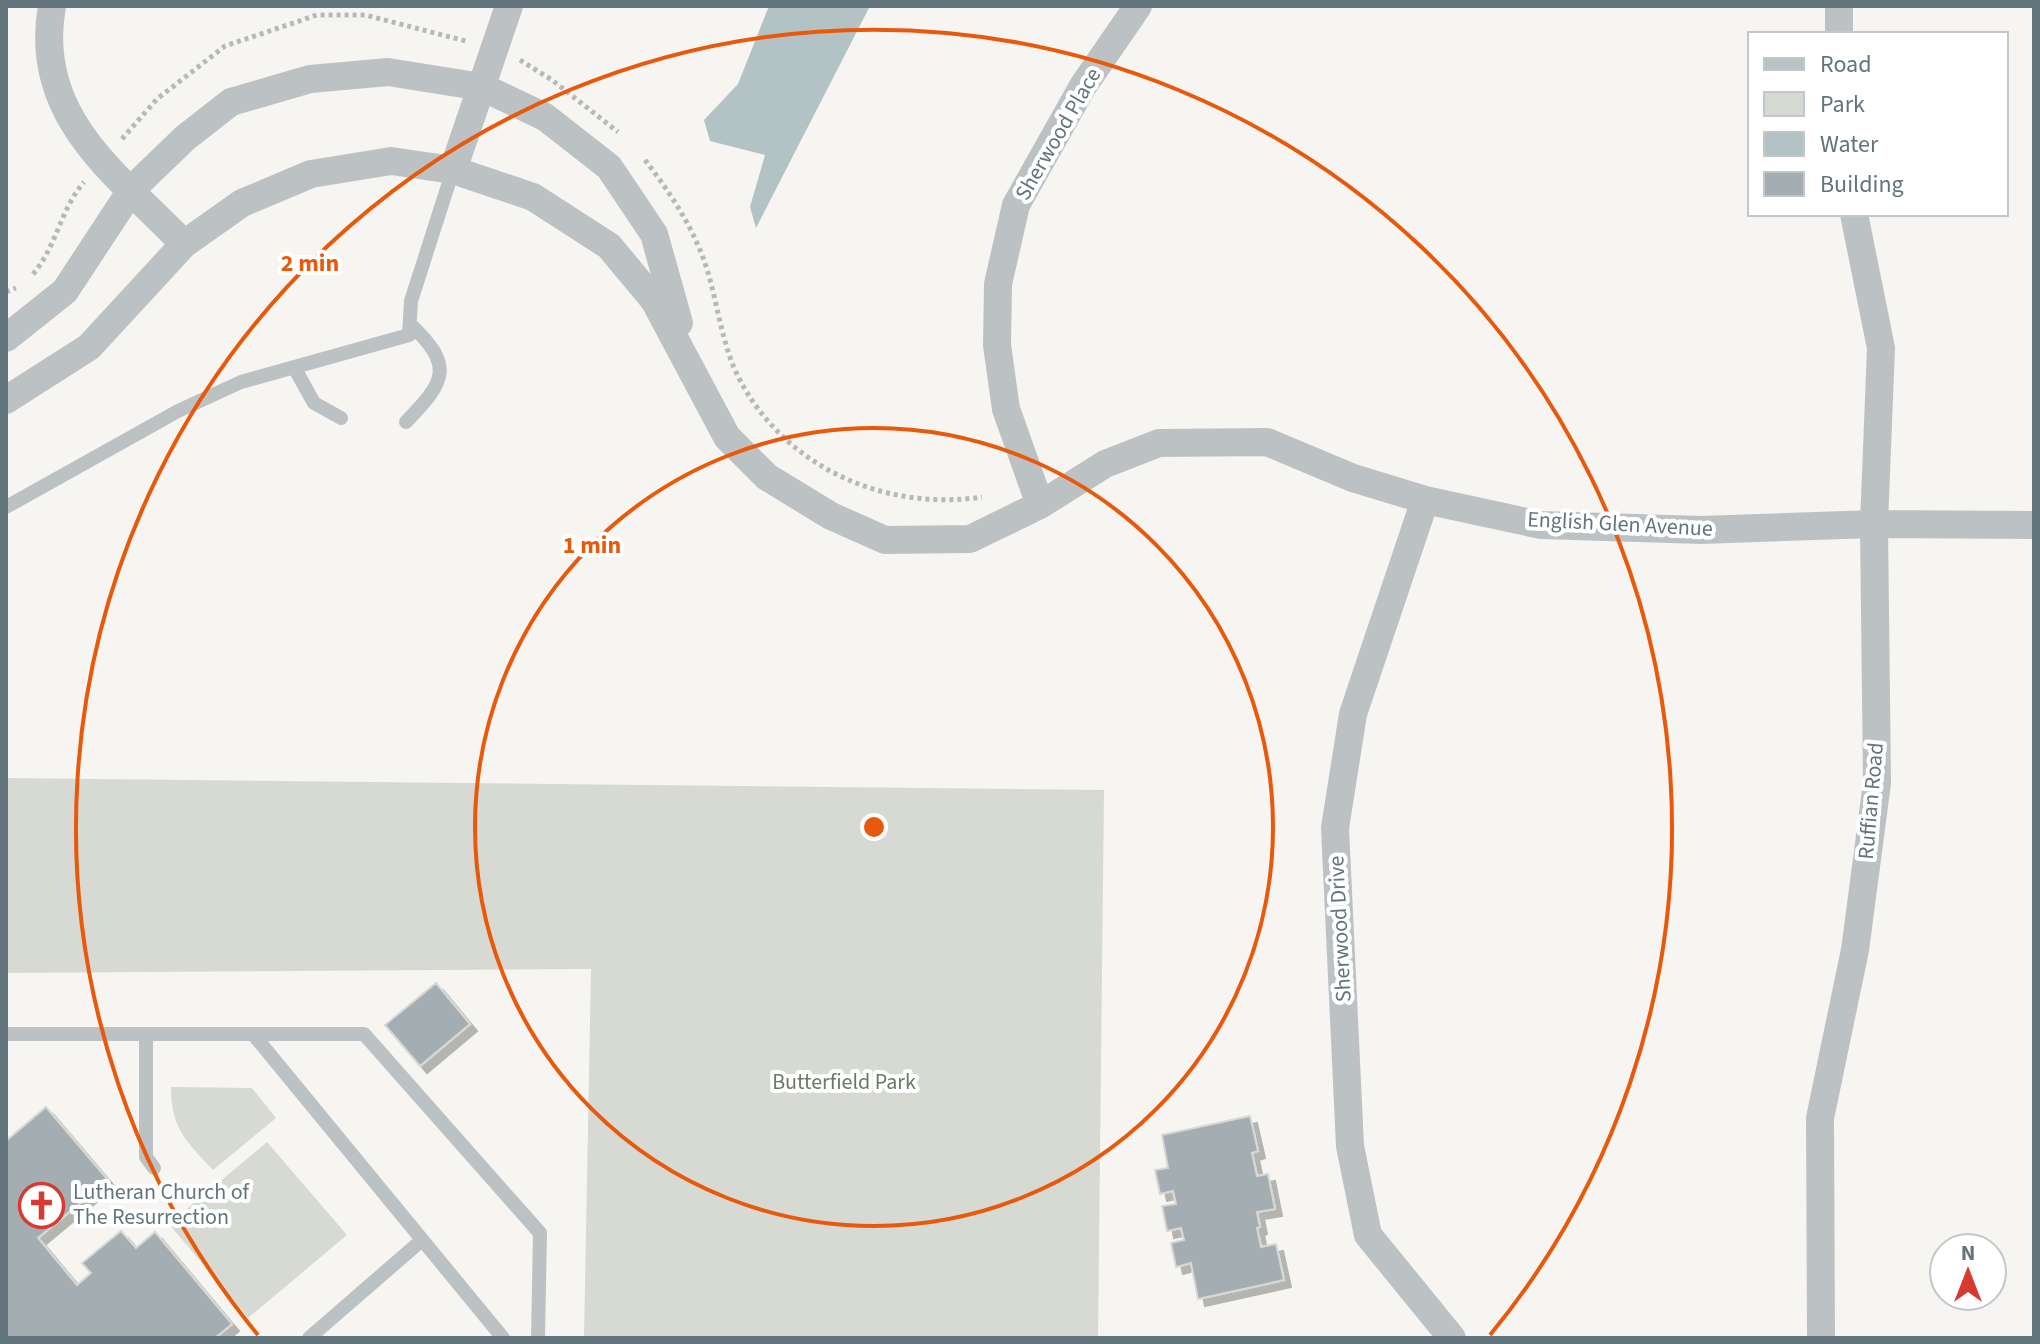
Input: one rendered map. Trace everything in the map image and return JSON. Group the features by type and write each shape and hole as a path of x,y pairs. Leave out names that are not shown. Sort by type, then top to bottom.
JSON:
{"street":[{"path":"52,6 49,26 54,81 74,128 101,164 132,189 184,244"},
{"path":"453,170 509,6"},
{"name":"Sherwood Place","path":"1040,505 1006,409 997,345 998,284 1016,205 1083,86 1138,6"},
{"path":"1839,6 1839,32"},
{"name":"English Glen Avenue","path":"6,338 65,291 132,189 185,138 231,102 310,79 388,72 482,87 545,117 609,167 654,234 692,370"},
{"name":"English Glen Avenue","path":"6,400 89,347 184,244 242,203 311,174 391,161 453,170 533,197 609,246 654,300 727,437 767,477 831,516 885,540 970,539 1040,505 1105,464 1159,443 1221,442 1267,442 1353,478 1425,500 1541,525 1701,530 1874,524 2034,525"},
{"name":"Ruffian Road","path":"1821,1338 1820,1118 1855,950 1877,783 1874,524 1881,348 1854,216"},
{"name":"Sherwood Drive","path":"1425,500 1353,714 1335,828 1350,1146 1368,1235 1452,1338"}],"lane":[{"path":"6,507 178,411 241,382 409,335 411,301 453,170"},
{"path":"406,422 436,391 440,367 430,343 410,324"},
{"path":"294,367 314,403 341,418"},
{"path":"6,1034 364,1034 540,1233 538,1338"},
{"path":"146,1034 146,1157 154,1168"},
{"path":"253,1034 503,1338"},
{"path":"309,1338 422,1240"}],"path":[{"path":"113,149 157,99 225,46 317,15 365,15 475,44"},
{"path":"512,56 565,89 622,136"},
{"path":"640,155 677,205 697,244 737,373 757,407 780,434 824,468 878,491 933,501 985,496"},
{"path":"6,292 24,283 45,259 64,210 87,178"}],"green space":[{"name":"Butterfield Park","path":"6,778 1104,790 1098,1338 584,1338 591,969 6,973"},
{"path":"171,1087 252,1088 276,1118 213,1170 195,1151 177,1124"},
{"path":"267,1142 347,1235 248,1318 169,1224"}],"water":[{"path":"769,6 870,6 756,228 750,207 765,155 710,141 704,120 738,84"}],"building":[{"path":"436,983 470,1024 420,1066 385,1025"},
{"name":"Lutheran Church of The Resurrection","path":"46,1107 108,1180 38,1238 77,1285 91,1273 82,1263 121,1231 136,1248 155,1232 232,1324 215,1338 6,1338 6,1141"},
{"path":"1250,1116 1258,1151 1252,1153 1257,1176 1268,1174 1275,1209 1257,1212 1260,1227 1257,1228 1261,1247 1276,1244 1284,1280 1198,1299 1191,1263 1176,1267 1171,1243 1184,1240 1181,1228 1167,1231 1162,1206 1176,1204 1173,1191 1160,1194 1155,1170 1168,1168 1162,1135"}],"place":[{"name":"Lutheran Church of The Resurrection","path":"42,1205"}]}
